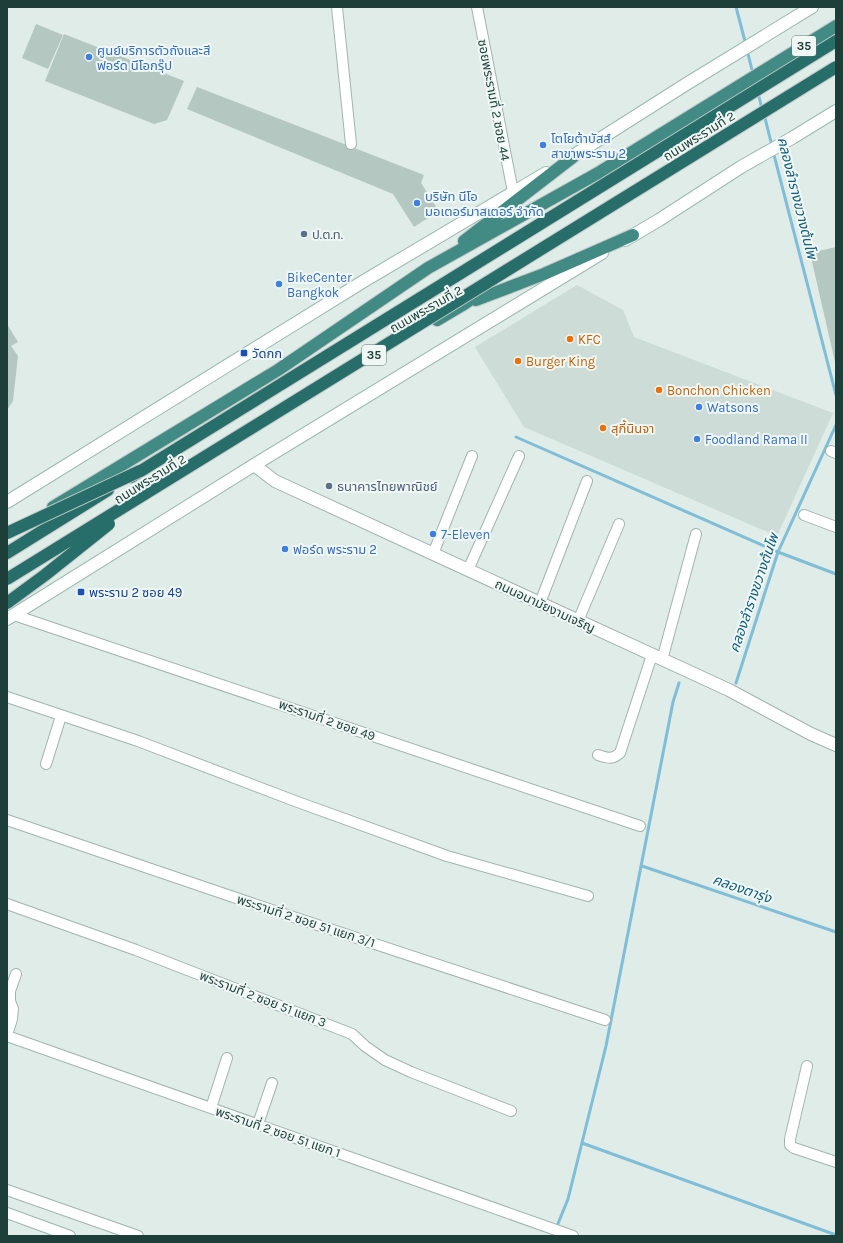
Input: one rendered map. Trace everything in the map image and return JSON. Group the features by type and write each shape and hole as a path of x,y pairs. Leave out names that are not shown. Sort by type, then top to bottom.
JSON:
{"highway":[{"name":"ถนนพระรามที่ 2","path":"7,534 278,370 428,268 598,173 836,26"},
{"path":"7,553 836,41"},
{"name":"ถนนพระรามที่ 2","path":"7,583 150,496 379,352 464,304 510,270 836,67"},
{"path":"7,579 836,67"},
{"path":"428,268 574,157"},
{"path":"464,304 544,274 634,235"},
{"path":"7,534 140,471"},
{"path":"7,603 45,575 152,489"}],"main road":[{"name":"35","path":"7,502 364,281 574,157 719,63 812,7"},
{"name":"35","path":"10,617 254,465 560,278 659,220 741,167 836,112"},
{"name":"ถนนอนามัยงามเจริญ","path":"254,465 275,481 729,690 811,734 836,745"}],"street":[{"path":"337,7 351,144"},
{"name":"ซอยพระรามที่ 2 ซอย 44","path":"477,7 513,192"},
{"path":"433,554 472,456"},
{"path":"468,570 519,456"},
{"path":"540,603 587,481"},
{"path":"804,515 836,527"},
{"path":"578,621 619,524"},
{"path":"598,755 615,758 620,753 657,657 696,534"},
{"name":"พระรามที่ 2 ซอย 49","path":"10,617 640,826"},
{"path":"7,697 145,744 295,801 447,856 588,896"},
{"path":"46,764 61,716"},
{"name":"พระรามที่ 2 ซอย 51 แยก 3/1","path":"7,820 263,907 605,1020"},
{"name":"พระรามที่ 2 ซอย 51 แยก 3","path":"7,904 136,950 352,1034 384,1060 511,1111"},
{"path":"7,1036 13,1010 10,1001 10,991 16,974"},
{"name":"พระรามที่ 2 ซอย 51 แยก 1","path":"7,1036 568,1235"},
{"path":"211,1108 228,1058"},
{"path":"808,1066 790,1139 790,1145 794,1148 836,1162"},
{"path":"258,1124 272,1083"},
{"path":"7,1190 138,1236"},
{"path":"7,1213 70,1236"}],"shaded area":[{"path":"577,285 623,310 634,337 833,413 777,536 524,427 475,347"}],"building":[{"path":"36,24 63,35 48,69 22,58"},
{"name":"ศูนย์บริการตัวถังและสี ฟอร์ด นีโอกรุ๊ป","path":"64,34 184,81 167,120 154,124 45,81"},
{"path":"197,87 424,175 421,183 439,211 414,227 393,194 187,109"},
{"path":"836,247 836,362 835,362 810,253"},
{"path":"7,324 18,342 11,346 18,356 13,401 7,410"}],"waterway":[{"name":"คลองลำรางขวางต้นโพ","path":"736,7 746,45"},
{"name":"คลองลำรางขวางต้นโพ","path":"747,50 753,74"},
{"name":"คลองลำรางขวางต้นโพ","path":"758,93 762,109"},
{"name":"คลองลำรางขวางต้นโพ","path":"764,114 772,146"},
{"name":"คลองลำรางขวางต้นโพ","path":"773,151 836,395"},
{"name":"คลองลำรางขวางต้นโพ","path":"736,683 778,552 836,425"},
{"path":"516,437 778,552 836,574"},
{"path":"553,1236 568,1199 606,1046 673,702 679,683"},
{"name":"คลองตารุ่ง","path":"642,866 836,932"},
{"path":"582,1143 836,1235"}],"place":[{"name":"ศูนย์บริการตัวถังและสี ฟอร์ด นีโอกรุ๊ป","path":"89,57"},
{"name":"โตโยต้าบัสส์ สาขาพระราม 2","path":"543,145"},
{"name":"บริษัท นีโอ มอเตอร์มาสเตอร์ จำกัด","path":"417,203"},
{"name":"ป.ต.ท.","path":"304,234"},
{"name":"BikeCenter Bangkok","path":"279,284"},
{"name":"KFC","path":"570,339"},
{"name":"วัดกก","path":"244,353"},
{"name":"Burger King","path":"518,361"},
{"name":"Bonchon Chicken","path":"659,390"},
{"name":"Watsons","path":"699,407"},
{"name":"สุกี้นินจา","path":"603,428"},
{"name":"Foodland Rama II","path":"697,439"},
{"name":"ธนาคารไทยพาณิชย์","path":"329,486"},
{"name":"7-Eleven","path":"433,534"},
{"name":"ฟอร์ด พระราม 2","path":"285,549"},
{"name":"พระราม 2 ซอย 49","path":"81,592"}]}
